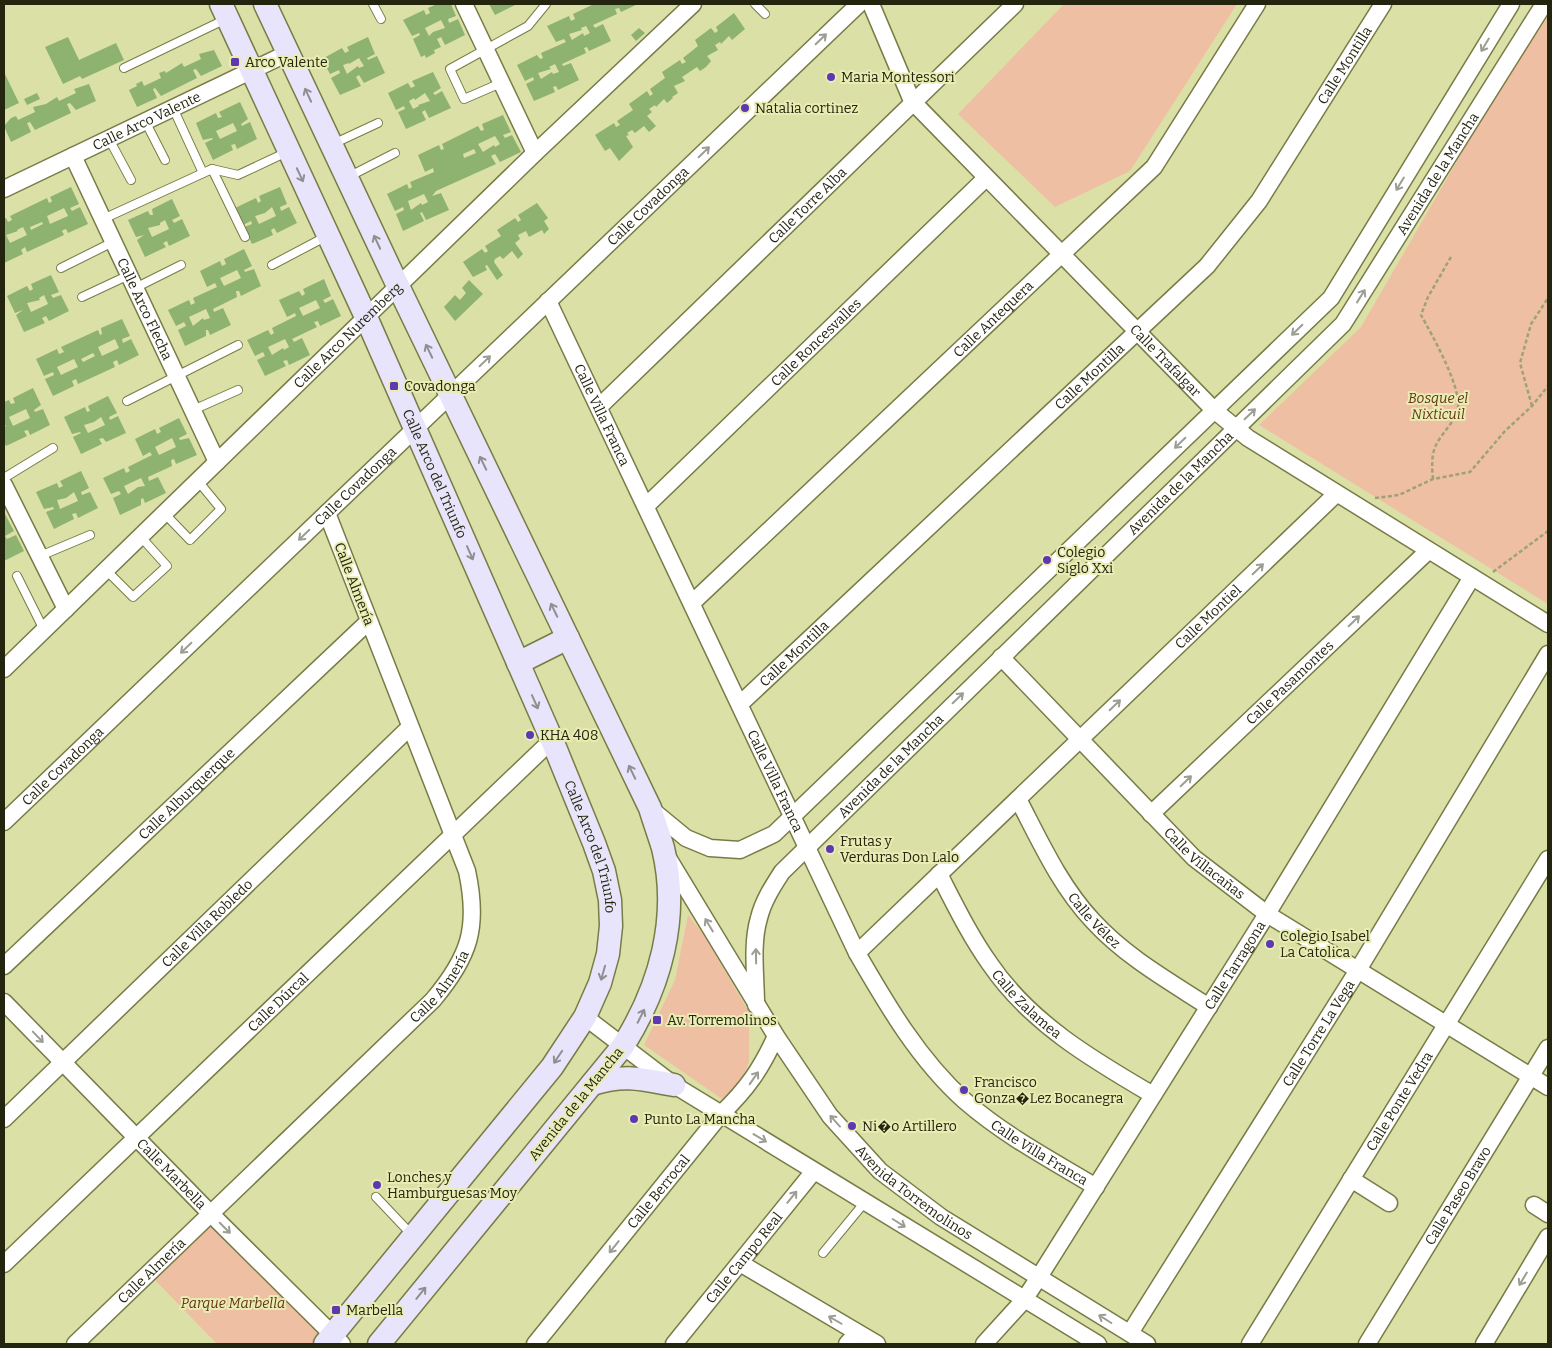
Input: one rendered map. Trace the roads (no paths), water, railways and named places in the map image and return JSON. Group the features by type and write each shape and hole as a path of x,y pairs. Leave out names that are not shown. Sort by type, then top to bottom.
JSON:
{"street":[{"path":"464,4 535,153"},
{"name":"Calle Arco Nuremberg","path":"4,669 535,153 693,4"},
{"name":"Calle Covadonga","path":"4,822 858,4"},
{"name":"Calle Trafalgar","path":"871,4 912,101 1214,410 1235,428 1342,498 1548,624"},
{"name":"Calle Torre Alba","path":"599,407 912,101 1015,4"},
{"name":"Calle Antequera","path":"692,603 1154,167 1257,4"},
{"name":"Calle Montilla","path":"740,704 1208,266 1260,201 1383,4"},
{"name":"Avenida de la Mancha","path":"650,808 686,838 710,848 740,850 774,834 794,816 1330,298 1510,4"},
{"name":"Avenida de la Mancha","path":"756,1005 755,941 759,918 768,894 782,872 1343,324 1544,4"},
{"path":"268,5 346,178 650,808 663,849"},
{"name":"Calle Arco del Triunfo","path":"224,11 366,317 552,740 604,871 610,900 611,926 608,954 600,983 585,1016"},
{"name":"Calle Arco Valente","path":"4,189 288,53"},
{"name":"Calle Arco Flecha","path":"73,156 217,462"},
{"name":"Calle Roncesvalles","path":"646,506 986,178"},
{"name":"Calle Villa Franca","path":"548,301 794,816 857,953 891,1012 926,1058 964,1100 1003,1131 1096,1188"},
{"path":"6,492 66,608"},
{"name":"Calle Montiel","path":"857,953 1080,739 1342,498"},
{"name":"Calle Almería","path":"75,1344 433,1000 453,976 465,951 472,924 473,898 467,871 368,622 327,513"},
{"name":"Calle Pasamontes","path":"1151,814 1428,550"},
{"name":"Calle Tarragona","path":"984,1344 1024,1300 1039,1278 1267,914 1472,577"},
{"name":"Calle Alburquerque","path":"4,966 368,622"},
{"path":"518,663 568,638"},
{"name":"Calle Torre La Vega","path":"1130,1334 1358,970 1548,654"},
{"name":"Calle Villacañas","path":"1001,657 1194,858 1267,914 1548,1087"},
{"name":"Calle Villa Robledo","path":"4,1119 410,727"},
{"name":"Calle Dúrcal","path":"4,1264 552,740"},
{"name":"Calle Vélez","path":"1018,799 1060,876 1093,921 1116,944 1209,1007"},
{"name":"Avenida de la Mancha","path":"378,1344 623,1046 644,1010 655,986 663,956 668,925 669,891 663,849"},
{"name":"Avenida Torremolinos","path":"663,849 776,1036 830,1116 880,1171 941,1217 1147,1344"},
{"name":"Calle Ponte Vedra","path":"1250,1344 1548,859"},
{"name":"Calle Zalamea","path":"939,874 990,965 1019,999 1054,1031 1089,1057 1154,1095"},
{"name":"Calle Marbella","path":"4,1002 333,1341"},
{"path":"333,1341 413,1236 552,1067 585,1016"},
{"name":"Avenida Torremolinos","path":"585,1016 674,1085 1098,1344"},
{"name":"Calle Berrocal","path":"536,1344 721,1114 746,1090 763,1064 776,1036"},
{"name":"Calle Paseo Bravo","path":"1366,1344 1548,1048"},
{"path":"592,1084 614,1078 634,1078 674,1085"},
{"name":"Calle Campo Real","path":"674,1344 814,1170"},
{"path":"1351,1179 1390,1203"},
{"path":"1534,1205 1548,1214"},
{"path":"1484,1344 1548,1237"},
{"path":"740,1263 852,1339 877,1344"}],"lane":[{"path":"373,4 382,19"},
{"path":"501,83 464,99 450,69 528,26 546,4"},
{"path":"755,4 765,14"},
{"path":"124,68 224,11"},
{"path":"173,108 203,173"},
{"path":"145,121 165,160"},
{"path":"331,145 378,123"},
{"path":"109,138 131,180"},
{"path":"103,219 212,169 238,175 289,151"},
{"path":"346,178 395,153"},
{"path":"212,169 245,237"},
{"path":"272,265 328,235"},
{"path":"61,268 114,242"},
{"path":"82,297 181,265"},
{"path":"127,401 238,345"},
{"path":"192,410 238,390"},
{"path":"4,478 52,448"},
{"path":"164,513 190,540 221,509 198,481"},
{"path":"40,556 90,535"},
{"path":"106,570 133,597 167,566 140,536"},
{"path":"17,576 44,630"},
{"path":"376,1197 413,1236"},
{"path":"822,1253 865,1202"}],"place":[{"name":"Arco Valente","path":"235,62"},
{"name":"Maria Montessori","path":"831,77"},
{"name":"Natalia cortinez","path":"745,108"},
{"name":"Covadonga","path":"394,386"},
{"name":"Colegio Siglo Xxi","path":"1047,560"},
{"name":"KHA 408","path":"530,735"},
{"name":"Frutas y Verduras Don Lalo","path":"830,849"},
{"name":"Colegio Isabel La Catolica","path":"1270,944"},
{"name":"Av. Torremolinos","path":"657,1020"},
{"name":"Francisco Gonza�Lez Bocanegra","path":"964,1090"},
{"name":"Punto La Mancha","path":"634,1119"},
{"name":"Ni�o Artillero","path":"852,1126"},
{"name":"Lonches y Hamburguesas Moy","path":"377,1185"},
{"name":"Marbella","path":"336,1310"}],"park label":[{"name":"Bosque el Nixticuil","path":"1438,406"},
{"name":"Parque Marbella","path":"233,1303"}]}
